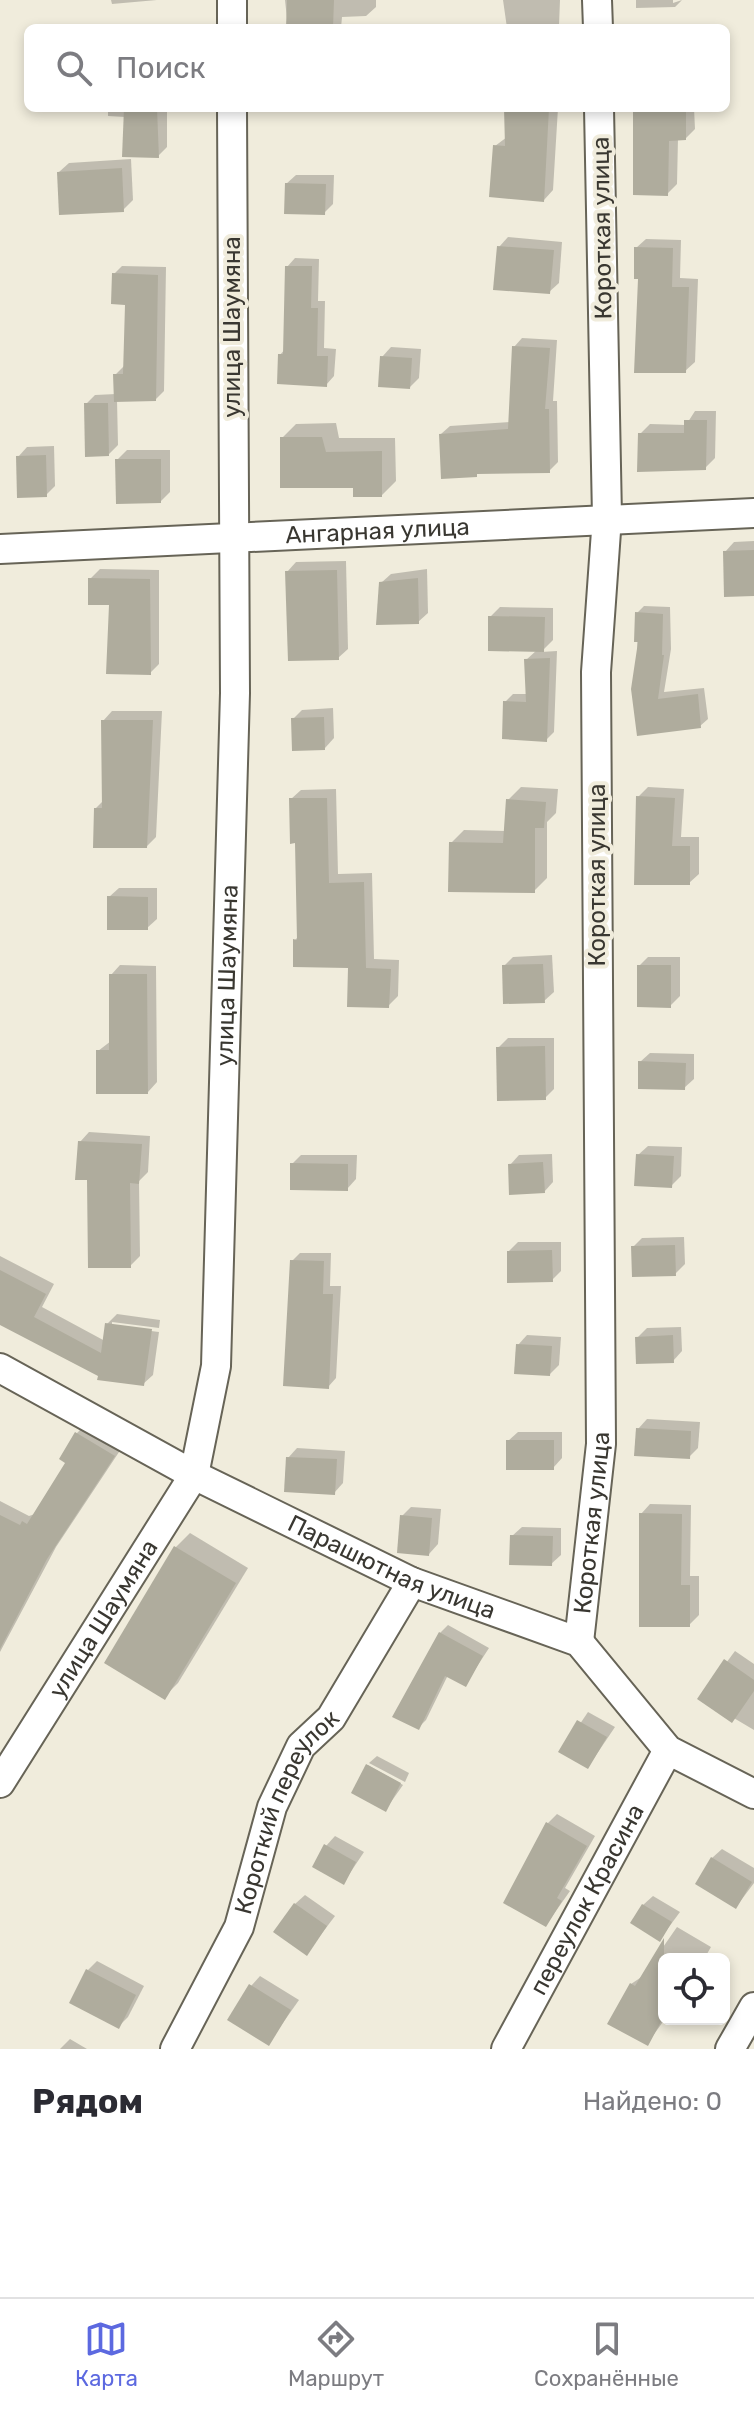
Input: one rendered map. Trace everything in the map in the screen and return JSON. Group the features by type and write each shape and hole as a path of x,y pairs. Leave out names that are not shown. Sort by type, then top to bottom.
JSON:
{"street":[{"path":"232,0 232,24"},
{"path":"597,0 598,24"},
{"name":"улица Шаумяна","path":"0,1783 194,1475 216,1366 235,693 232,112"},
{"name":"Короткая улица","path":"579,1642 601,1444 596,672 607,517 599,112"},
{"name":"Ангарная улица","path":"0,549 607,517 754,513"},
{"name":"Парашютная улица","path":"0,1368 194,1475 412,1582 579,1642"},
{"name":"Короткий переулок","path":"175,2049 239,1927 272,1807 301,1746 331,1718 412,1582"},
{"path":"579,1642 668,1750 754,1794"},
{"name":"переулок Красина","path":"506,2049 668,1750"},
{"path":"730,2049 754,2007"}],"building":[{"path":"287,0 334,0 333,24 286,24"},
{"path":"124,112 157,112 159,158 122,157"},
{"path":"504,112 549,112 544,202 489,197 493,145 505,146"},
{"path":"633,112 686,112 686,140 669,141 668,196 633,195"},
{"path":"122,168 124,212 59,215 57,172"},
{"path":"285,183 326,184 325,215 284,214"},
{"path":"497,246 554,250 550,294 493,290"},
{"path":"634,247 673,248 672,287 689,287 686,373 634,373 638,279 634,279"},
{"path":"285,266 312,266 311,308 318,308 317,356 328,356 327,387 277,384 278,354 283,354"},
{"path":"112,273 158,275 156,401 114,402 113,374 123,374 125,305 111,304"},
{"path":"512,346 550,348 545,409 549,409 550,473 477,474 477,477 441,479 439,434 508,429"},
{"path":"380,356 412,358 410,389 378,387"},
{"path":"84,403 108,403 109,456 85,457"},
{"path":"684,420 707,420 706,470 637,472 638,433 684,433"},
{"path":"280,437 322,437 326,452 382,451 382,497 353,497 353,488 280,488"},
{"path":"46,455 47,497 17,498 16,456"},
{"path":"115,459 161,459 161,503 116,504"},
{"path":"754,550 754,596 724,597 723,551"},
{"path":"337,570 339,660 288,661 285,571"},
{"path":"88,578 150,579 151,675 106,674 109,605 88,605"},
{"path":"418,578 419,624 376,625 379,582"},
{"path":"635,612 663,614 664,655 658,699 698,694 701,728 637,736 631,689 638,642 634,642"},
{"path":"488,616 545,617 544,652 488,651"},
{"path":"550,658 547,742 502,739 503,701 526,702 524,659"},
{"path":"324,717 325,750 292,751 291,718"},
{"path":"101,720 153,720 147,848 93,848 94,808 102,808"},
{"path":"636,796 675,798 672,846 690,846 690,885 634,885"},
{"path":"289,798 327,798 329,883 364,882 366,968 391,969 389,1008 347,1007 348,968 293,967 293,939 297,940 295,843 290,844"},
{"path":"506,799 546,802 544,828 535,828 535,893 448,892 449,842 503,843"},
{"path":"107,896 148,897 148,930 107,930"},
{"path":"543,964 545,1003 503,1004 502,965"},
{"path":"637,965 671,965 671,1008 637,1007"},
{"path":"109,974 147,974 148,1094 96,1094 96,1050 109,1050"},
{"path":"545,1046 546,1100 497,1101 496,1047"},
{"path":"638,1061 686,1063 685,1090 638,1089"},
{"path":"78,1141 142,1144 139,1184 130,1183 131,1268 88,1268 87,1180 75,1180"},
{"path":"636,1154 674,1156 672,1188 634,1186"},
{"path":"543,1162 545,1193 509,1195 508,1164"},
{"path":"290,1163 348,1164 348,1191 290,1190"},
{"path":"675,1245 676,1276 632,1277 631,1246"},
{"path":"552,1250 553,1282 507,1283 507,1251"},
{"path":"290,1260 324,1261 323,1294 333,1294 329,1389 283,1386"},
{"path":"0,1270 46,1294 34,1317 101,1353 105,1323 152,1329 144,1386 97,1380 98,1376 0,1325"},
{"path":"673,1335 674,1363 636,1364 635,1337"},
{"path":"516,1344 552,1346 550,1376 514,1374"},
{"path":"636,1428 691,1431 690,1459 634,1456"},
{"path":"75,1432 115,1456 47,1559 0,1649 0,1515 20,1525 22,1521 27,1524 65,1463 59,1459"},
{"path":"506,1440 554,1440 554,1470 506,1470"},
{"path":"286,1457 337,1459 335,1495 284,1492"},
{"path":"639,1513 682,1514 681,1585 690,1585 690,1627 639,1627"},
{"path":"400,1515 432,1518 429,1556 397,1553"},
{"path":"510,1535 553,1536 552,1566 509,1565"},
{"path":"174,1546 236,1583 165,1700 104,1663"},
{"path":"439,1632 483,1656 466,1687 445,1676 419,1730 392,1717"},
{"path":"724,1659 754,1680 754,1691 732,1723 697,1699"},
{"path":"577,1720 607,1737 588,1769 558,1752"},
{"path":"366,1764 401,1783 386,1812 351,1793"},
{"path":"546,1822 587,1846 557,1898 562,1901 546,1927 503,1903"},
{"path":"324,1844 356,1862 344,1885 312,1867"},
{"path":"711,1857 752,1882 736,1909 695,1884"},
{"path":"294,1903 327,1926 307,1956 273,1932"},
{"path":"642,1904 672,1922 660,1942 630,1923"},
{"path":"664,1938 664,1953 658,1953 659,2025 648,2046 607,2024 630,1983 635,1986"},
{"path":"86,1969 136,1995 119,2029 69,2003"},
{"path":"249,1984 291,2010 269,2046 227,2020"}]}
